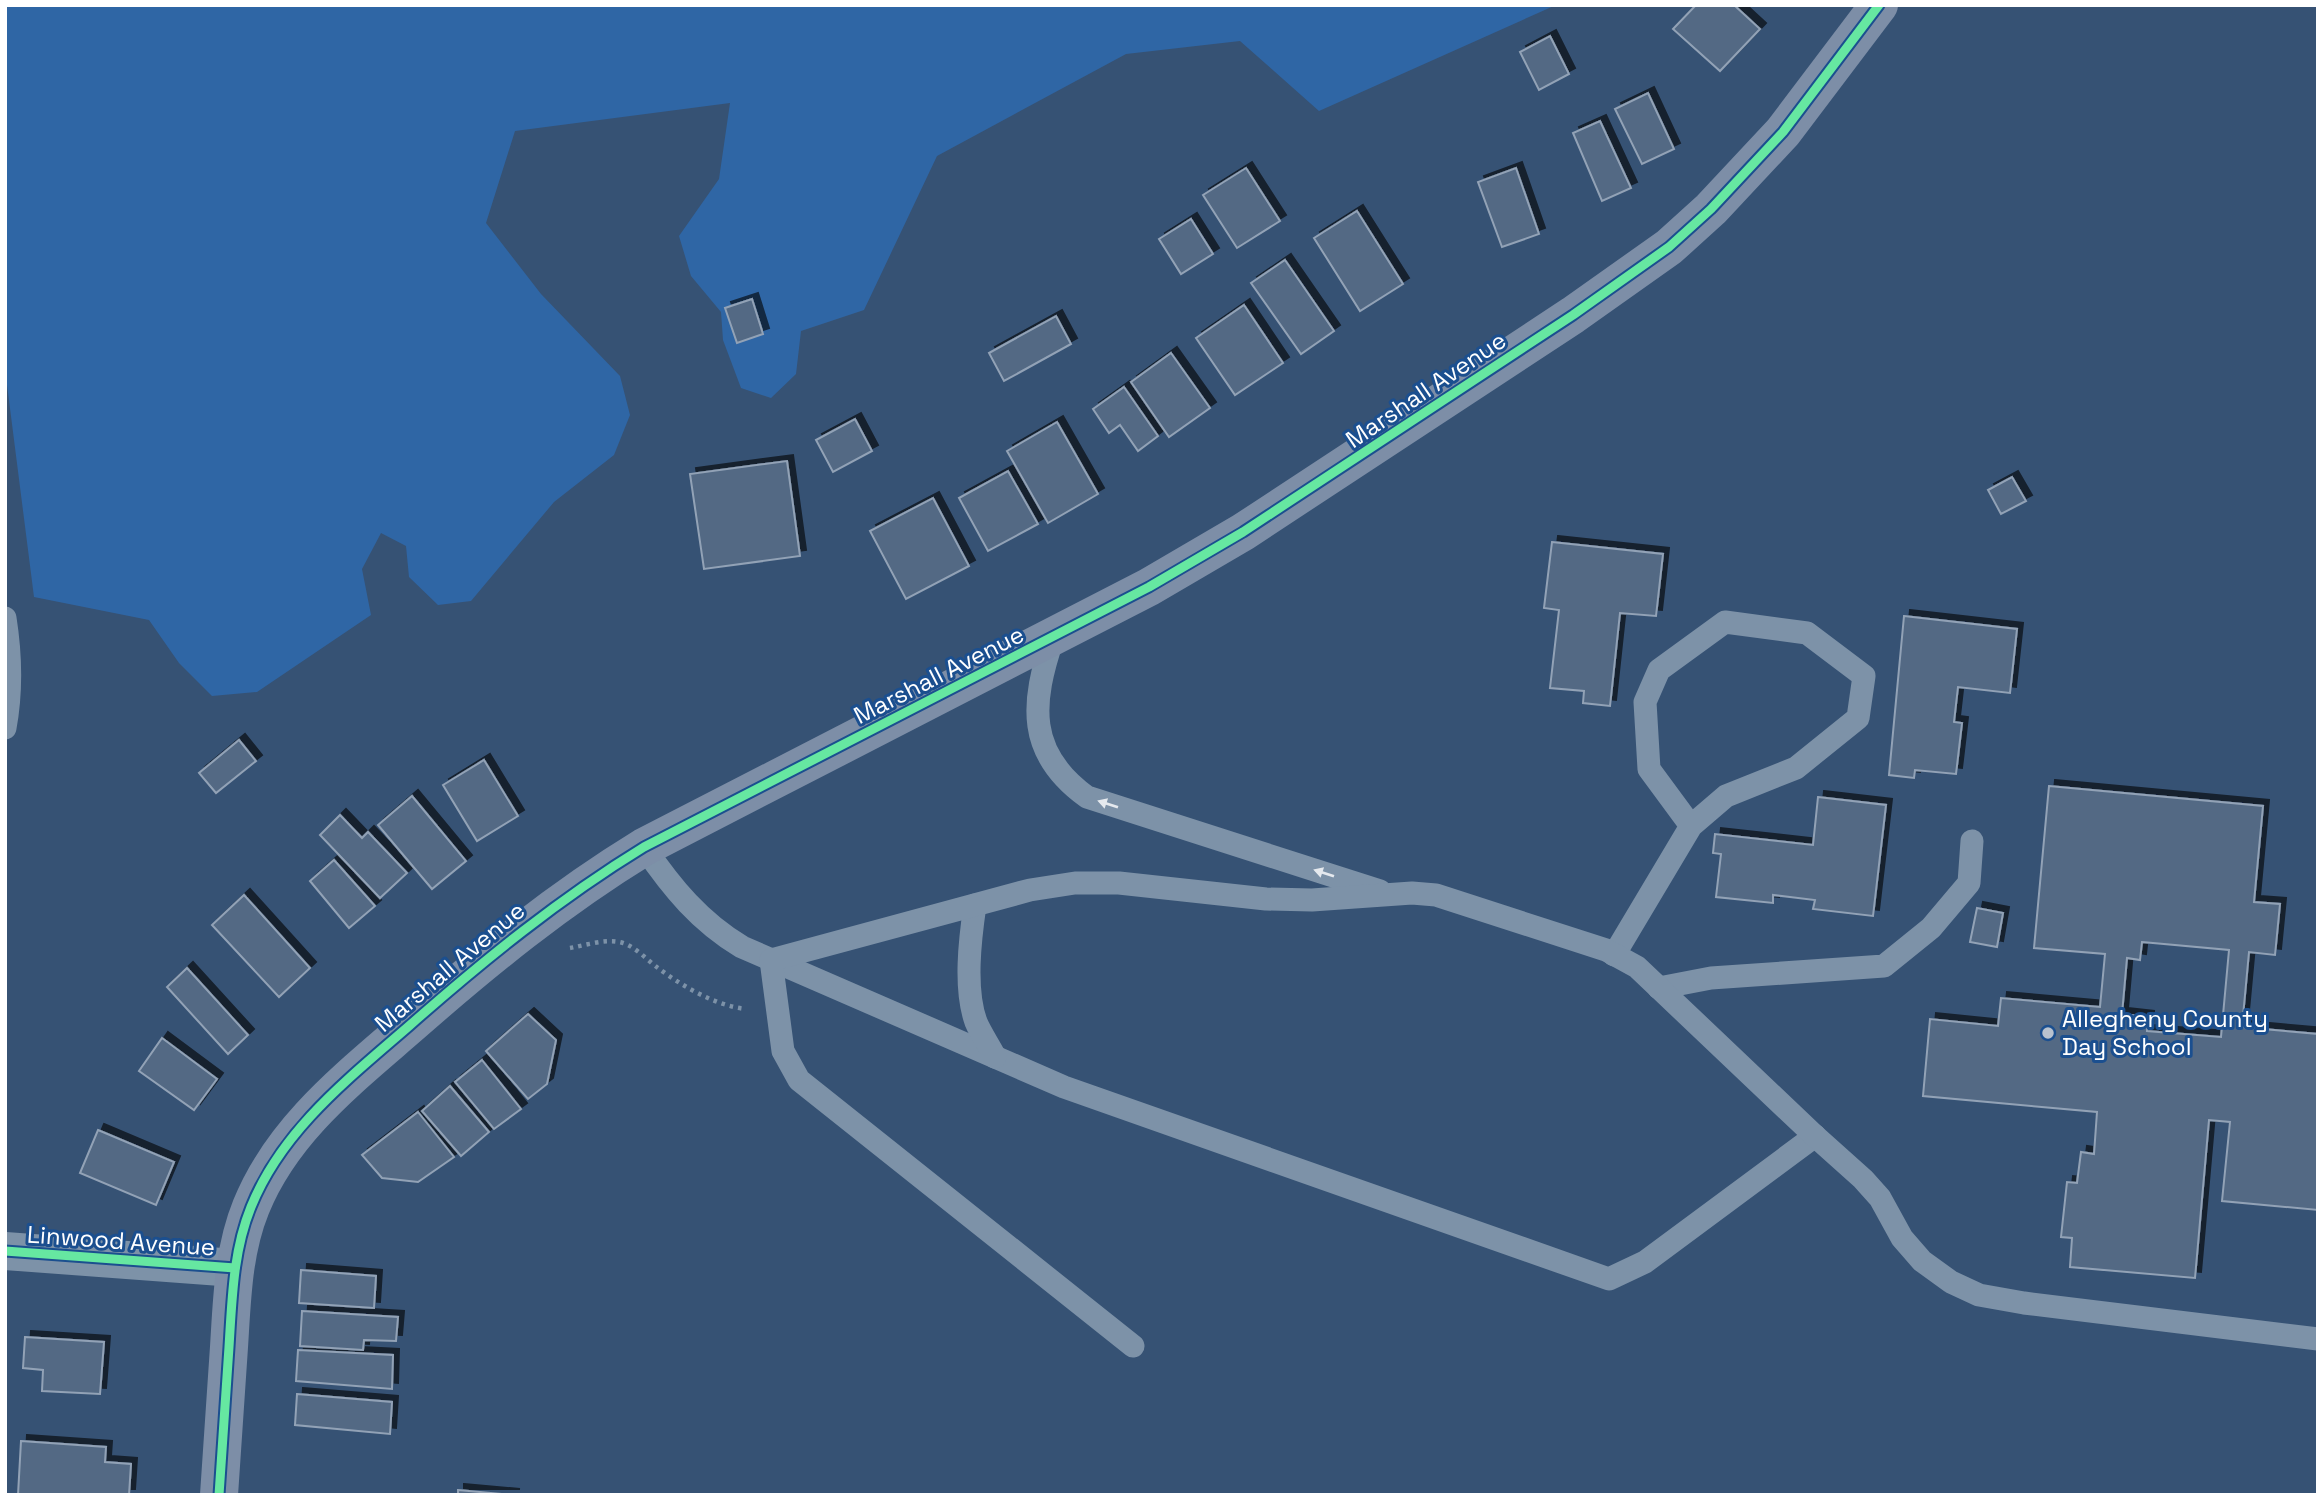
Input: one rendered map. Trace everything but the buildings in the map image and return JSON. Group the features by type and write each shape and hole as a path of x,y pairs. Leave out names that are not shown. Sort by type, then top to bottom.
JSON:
{"main road":[{"name":"Marshall Avenue","path":"219,1495 235,1268 250,1208 265,1174 286,1144 310,1115 338,1088 519,932 598,875 644,847 1149,587 1243,532 1573,316 1669,247 1711,209 1783,132 1880,5"}],"street":[{"name":"Linwood Avenue","path":"5,1251 235,1268"}],"lane":[{"path":"5,618 11,690 5,728"},
{"path":"1614,954 1691,826 1726,796 1796,768 1858,718 1864,676 1807,633 1725,622 1659,670 1645,702 1648,769 1691,826"},
{"path":"1053,638 1041,674 1039,729 1051,761 1068,784 1087,797 1390,894"},
{"path":"1659,988 1711,978 1884,966 1931,928 1969,883 1972,841"},
{"path":"644,847 666,879 701,918 721,935 771,960 1065,1087 1609,1279 1645,1262 1815,1136"},
{"path":"771,960 1030,890 1074,883 1119,883 1266,899 1312,900 1412,893 1436,895 1614,954 1637,967 1864,1179 1880,1198 1902,1238 1922,1261 1951,1282 1979,1295 2024,1303 2318,1339"},
{"path":"975,905 969,946 975,1020 995,1057"},
{"path":"771,960 783,1051 799,1080 1133,1346"}],"path":[{"path":"567,948 611,941 626,944 661,971 723,1004 742,1009 778,1009"}],"shaded area":[{"path":"5,5 1556,5 1319,111 1240,41 1126,54 937,156 864,310 801,331 796,374 771,398 741,388 723,340 721,312 691,276 679,236 719,179 730,103 515,131 486,223 541,294 620,376 630,415 614,455 554,502 471,601 438,605 409,577 406,546 381,533 362,569 371,615 257,692 212,696 179,663 149,620 34,597 5,369"}],"cycle path":[{"path":"219,1495 233,1294 237,1258 245,1224 264,1179 280,1154 340,1086 523,931 644,847 1149,587 1243,532 1573,315 1669,247 1711,209 1783,132 1879,5"},
{"path":"5,1251 235,1268"}],"place":[{"name":"Allegheny County Day School","path":"2048,1033"}]}
